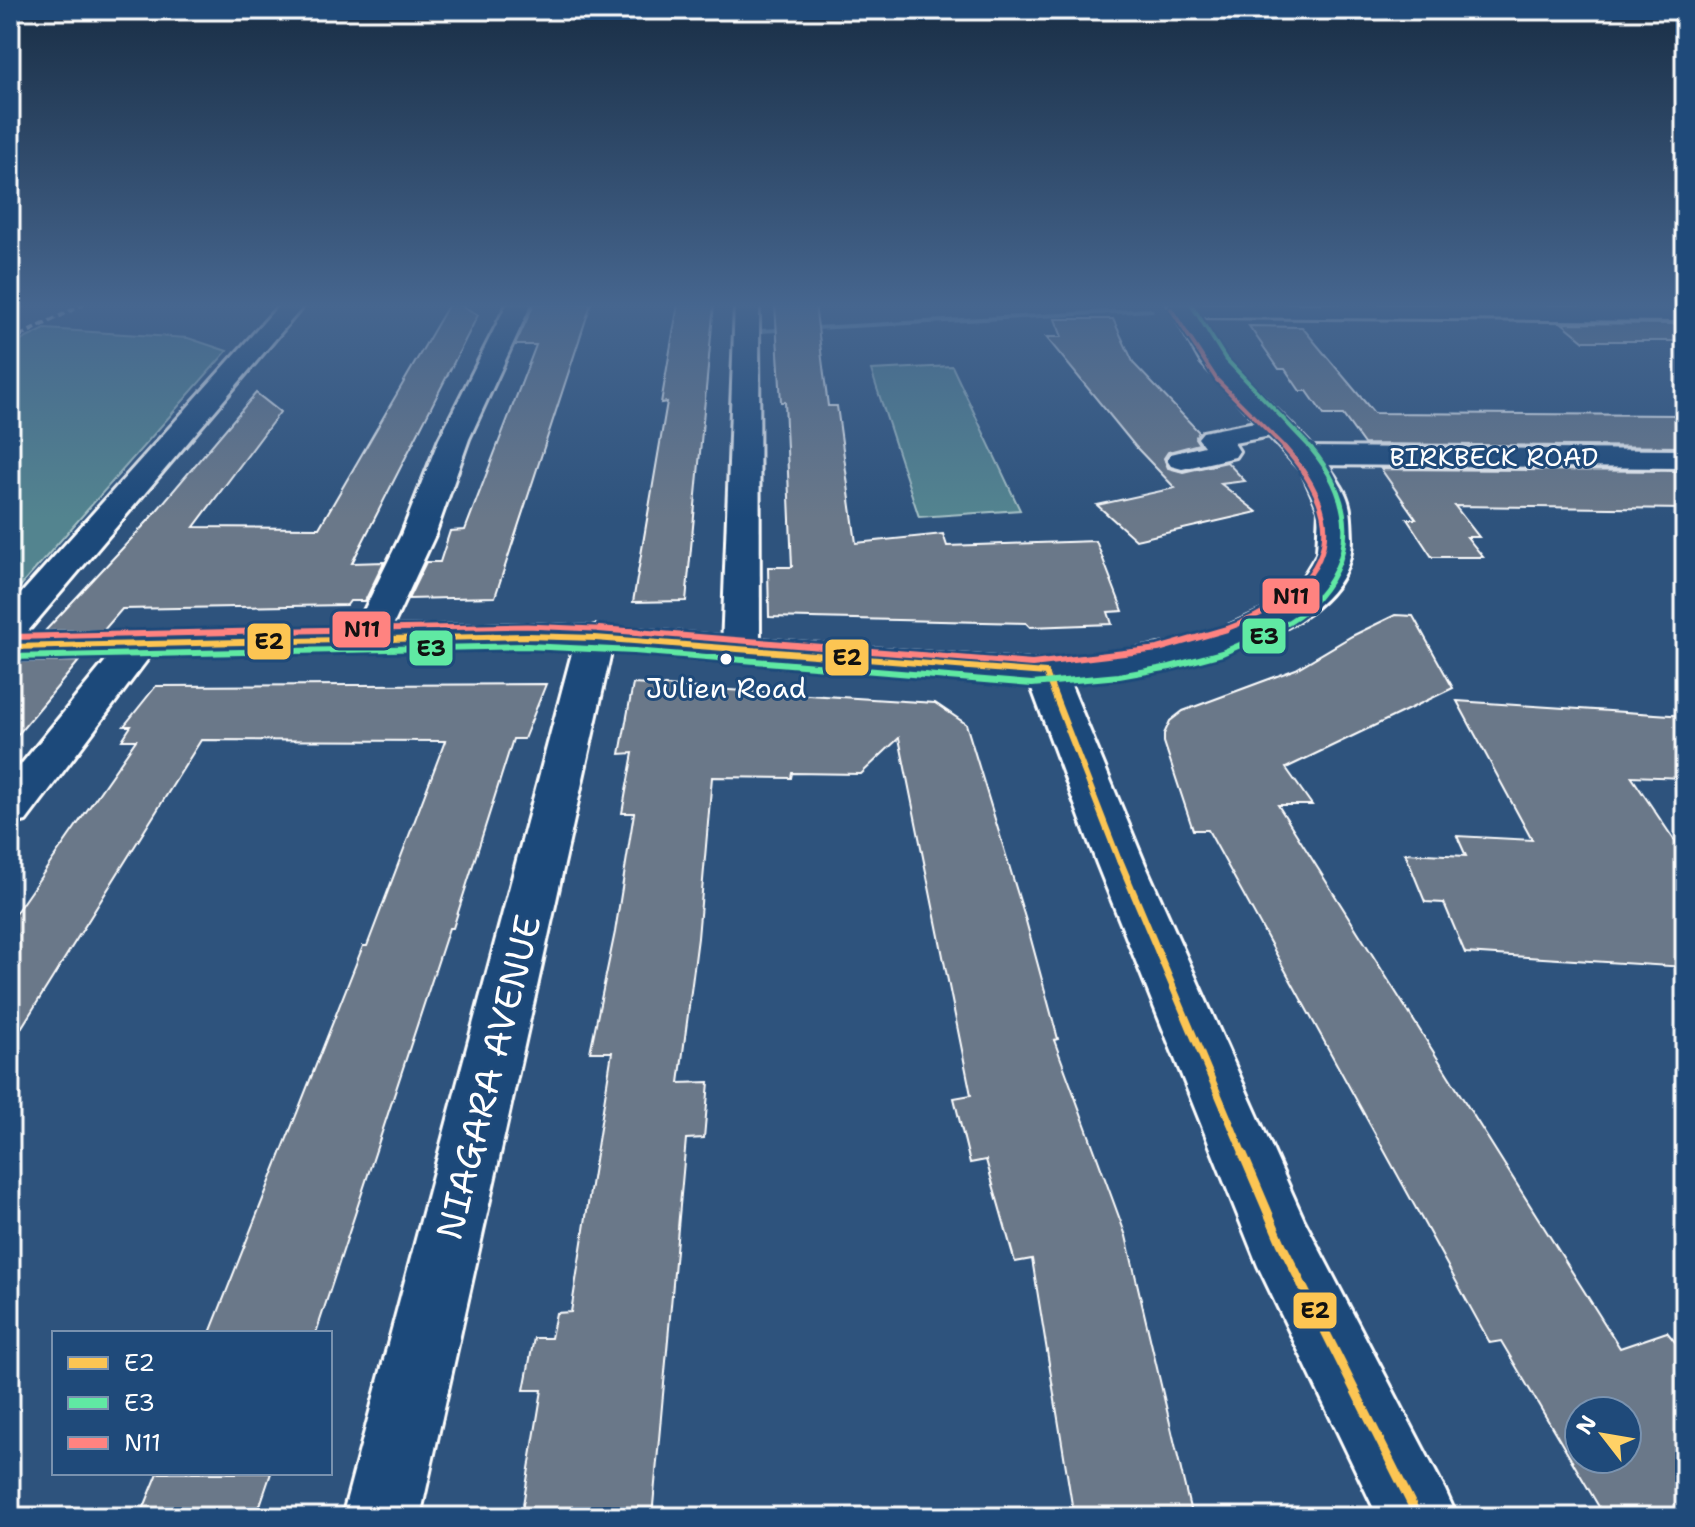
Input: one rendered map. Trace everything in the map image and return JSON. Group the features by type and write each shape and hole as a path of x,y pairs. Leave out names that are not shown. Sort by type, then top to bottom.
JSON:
{"street":[{"path":"10,629 231,375"},
{"path":"369,639 418,535 454,439 485,375"},
{"path":"741,648 746,375"},
{"path":"10,647 527,636 741,648 1046,673 1153,660 1201,648 1253,629 1300,603 1332,565 1338,543 1335,507 1326,488 1304,456 1227,375"},
{"path":"1182,460 1224,451 1213,438 1276,427"},
{"name":"BIRKBECK ROAD","path":"1304,456 1685,459"},
{"name":"NIAGARA AVENUE","path":"381,1517 595,638"},
{"path":"10,809 140,644"},
{"path":"1046,673 1121,864 1281,1243 1418,1517"}],"green space":[{"path":"10,375 206,375 10,598"},
{"path":"873,375 956,375 1020,510 919,517"}],"building":[{"path":"408,375 447,375 352,563 384,562 365,601 350,601 347,605 122,609 104,630 45,631 147,522 256,393 280,412 194,527 319,528"},
{"path":"524,375 568,375 495,597 408,599 426,562 440,562 450,531 465,530"},
{"path":"666,375 707,375 686,601 633,602 667,402 661,403"},
{"path":"779,375 824,375 828,406 837,406 856,543 943,534 947,546 1096,541 1123,611 1108,612 1112,624 1030,627 1026,623 769,617 768,567 792,567 785,402 781,402"},
{"path":"1077,375 1145,375 1199,432 1195,438 1199,444 1168,452 1164,458 1168,468 1183,472 1227,462 1245,481 1221,484 1257,512 1136,540 1097,505 1175,488 1135,446"},
{"path":"1289,375 1342,375 1374,413 1685,415 1685,447 1364,444 1343,415 1324,415 1307,391 1300,391"},
{"path":"1381,469 1685,471 1685,509 1455,506 1479,537 1467,537 1483,557 1432,557 1407,519 1416,519"},
{"path":"1395,615 1413,616 1453,688 1286,768 1312,805 1278,805 1620,1348 1667,1332 1685,1354 1685,1517 1605,1517 1580,1475 1643,1475 1643,1395 1563,1395 1563,1446 1501,1341 1490,1343 1208,830 1193,830 1164,742 1170,721 1183,711 1296,669"},
{"path":"79,661 10,744 10,669 16,662"},
{"path":"546,684 524,739 513,739 453,928 449,928 317,1331 211,1331 363,946 367,946 445,741 201,740 10,1046 10,921 136,740 122,740 131,726 124,726 156,686"},
{"path":"633,684 935,703 966,724 1026,921 1058,1039 1054,1040 1126,1236 1192,1517 1074,1517 1032,1259 1015,1262 986,1160 970,1163 954,1098 971,1095 899,738 861,774 792,773 791,778 712,777 698,938 679,1083 709,1082 704,1138 686,1139 652,1517 521,1517 542,1390 524,1390 534,1338 551,1338 556,1313 571,1312 612,1052 590,1052 615,932 634,813 622,813 633,753 620,754"},
{"path":"1457,701 1685,716 1685,778 1631,776 1685,856 1685,967 1465,953 1444,903 1425,902 1405,853 1466,856 1457,836 1532,840"},
{"path":"157,1475 270,1475 256,1517 140,1517"}],"transit line":[{"name":"N11","path":"10,637 527,626 635,631 1032,664 1158,649 1207,637 1252,620 1289,598 1315,569 1325,534 1320,497 1308,476 1285,447 1214,375"},
{"name":"E3","path":"10,657 527,646 634,651 1032,684 1071,682 1170,667 1222,653 1269,634 1308,608 1335,576 1345,535 1343,501 1324,465 1300,435 1241,375"},
{"name":"E2","path":"10,647 527,636 595,638 1046,673"},
{"name":"E2","path":"1046,673 1121,864 1281,1243 1418,1517"}],"place":[{"name":"Julien Road","path":"726,659"}]}
